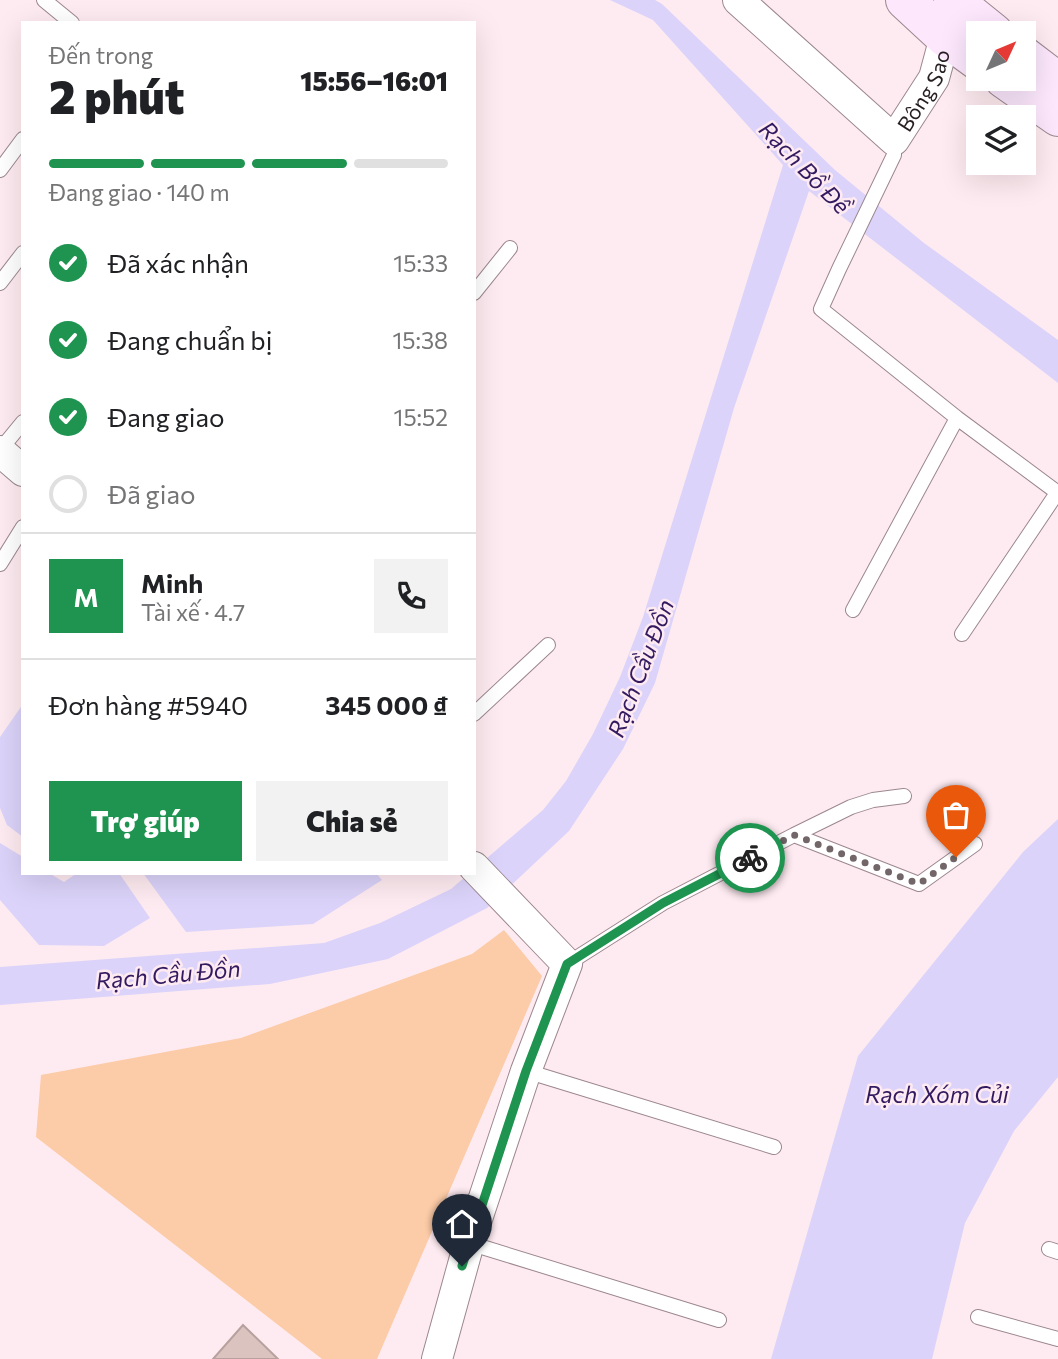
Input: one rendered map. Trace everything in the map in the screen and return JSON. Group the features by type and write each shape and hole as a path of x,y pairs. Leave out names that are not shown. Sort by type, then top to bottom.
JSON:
{"main road":[{"path":"905,0 966,52"},
{"path":"953,0 979,21"},
{"path":"1036,65 1058,82"},
{"path":"1021,91 1058,117"}],"street":[{"path":"738,0 894,140"},
{"name":"Bông Sao","path":"894,140 934,78 945,37"},
{"path":"0,450 21,469"},
{"path":"437,1359 469,1243 526,1071 567,964 476,869"}],"lane":[{"path":"44,0 70,21"},
{"path":"894,140 894,155 821,309 957,418 1058,493 962,634"},
{"path":"0,170 21,141"},
{"path":"476,290 510,248"},
{"path":"0,282 21,256"},
{"path":"853,610 957,418"},
{"path":"0,450 21,424"},
{"path":"0,564 21,530"},
{"path":"476,712 548,645"},
{"path":"567,964 663,903 794,835 851,807 873,800 904,796"},
{"path":"794,835 919,884 975,844"},
{"path":"526,1071 774,1147"},
{"path":"469,1243 719,1320"},
{"path":"978,1317 1058,1339"}],"shaded area":[{"path":"504,930 542,976 377,1359 322,1359 36,1137 41,1075 241,1038 472,954"}],"water":[{"path":"610,0 655,0 662,4 835,170 924,243 1058,340 1058,383 809,191 734,408 655,683 623,749 569,831 487,908 388,959 270,984 0,1005 0,967 324,943 380,923 451,889 467,875 476,875 476,868 543,810 566,781 593,734 620,677 643,617 783,165 653,20"},
{"path":"21,707 21,836 7,825 0,808 0,737"},
{"name":"Rạch Xóm Củi","path":"1058,819 1058,1077 1014,1131 965,1223 932,1359 771,1359 858,1056 1023,852"},
{"path":"0,843 21,856 21,875 52,875 64,882 74,875 120,875 150,918 104,946 39,945 0,900"},
{"path":"144,875 378,875 382,880 313,924 186,932"}],"building":[{"path":"243,1325 278,1359 213,1359"}],"way so far":[{"path":"750,858 794,835 919,884 956,857"}],"route":[{"path":"462,1266 526,1071 567,964 663,903 750,858"}],"water label":[{"name":"Rạch Bồ Đề","path":"805,167"},
{"name":"Rạch Cầu Đồn","path":"640,668"},
{"name":"Rạch Cầu Đồn","path":"168,974"}]}
